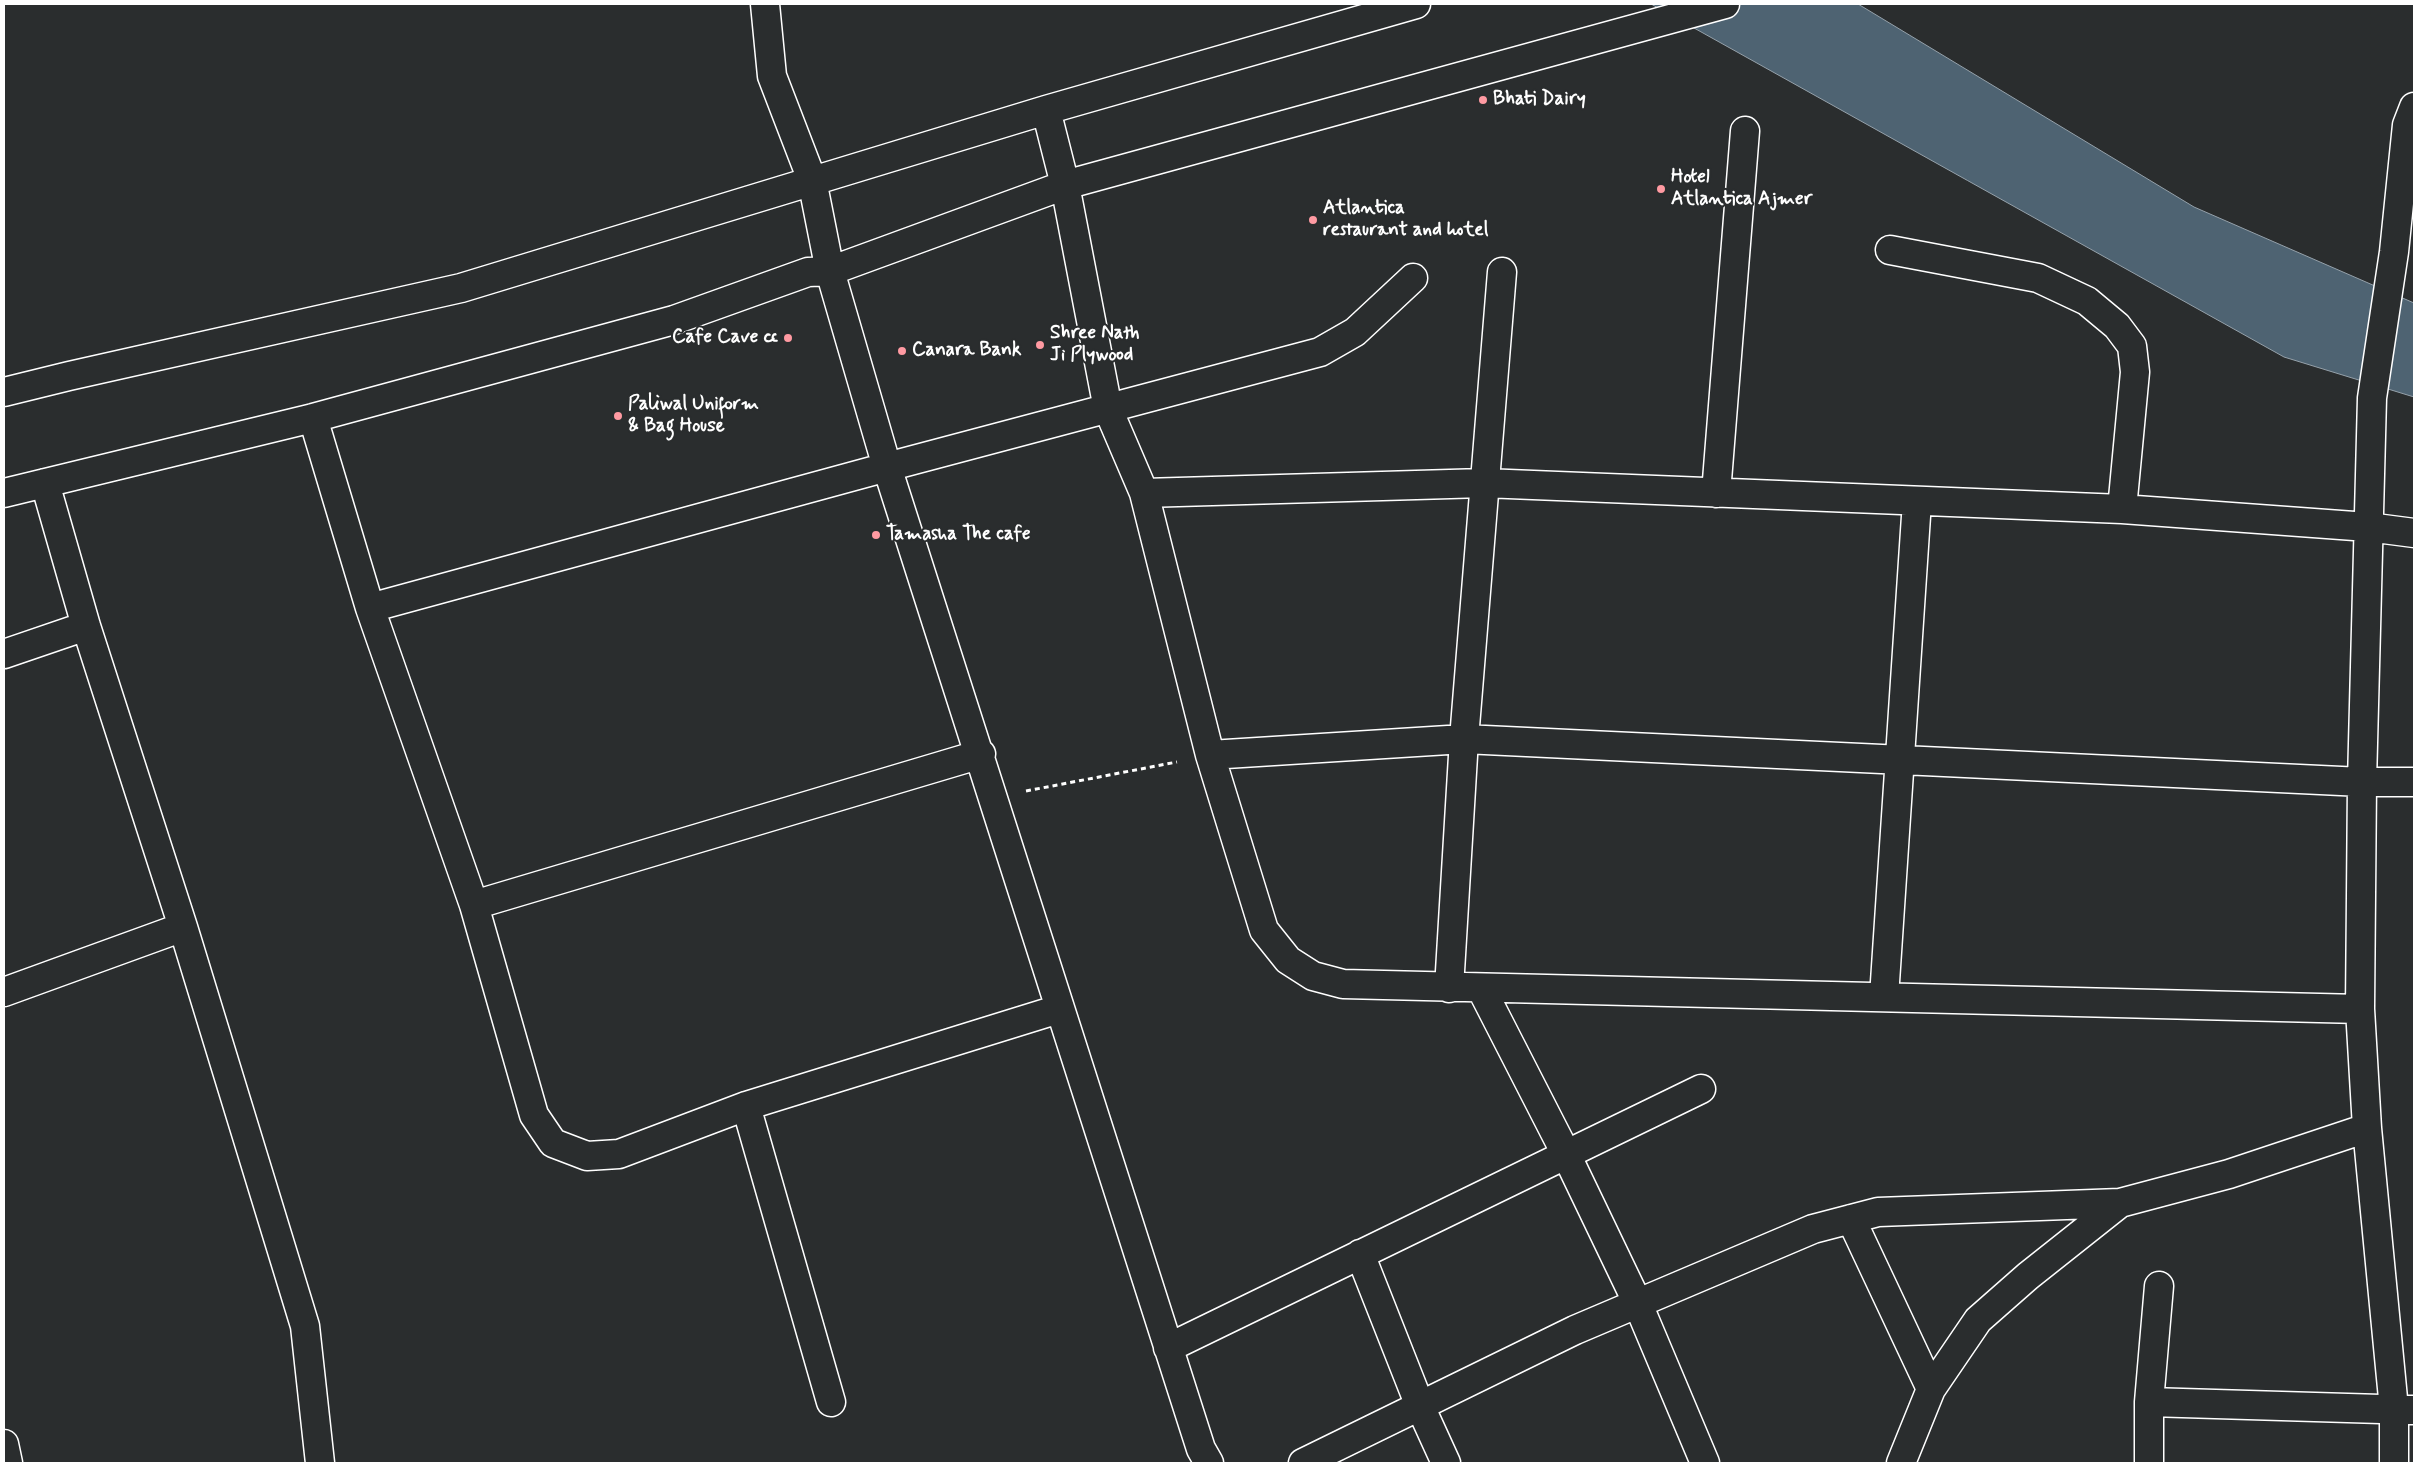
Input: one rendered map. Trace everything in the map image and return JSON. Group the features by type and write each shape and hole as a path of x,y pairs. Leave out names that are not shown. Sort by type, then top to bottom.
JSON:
{"street":[{"path":"765,4 772,76 812,180 830,271 887,467 1168,1348 1201,1449 1209,1463"},
{"path":"4,392 461,288 1046,110 1416,4"},
{"path":"4,493 312,418 674,320 808,272 830,271 1065,185 1725,4"},
{"path":"2394,1463 2404,1410 2367,1128 2360,1009 2362,782 2372,398 2394,252 2408,125 2414,106"},
{"path":"1046,110 1065,185 1108,409 1144,493 1210,755 1264,930 1288,960 1313,976 1343,984 2360,1009"},
{"path":"1716,493 1746,131"},
{"path":"1890,250 2038,278 2087,301 2117,326 2132,346 2135,372 2122,510"},
{"path":"1449,988 1464,739 1502,272"},
{"path":"370,608 887,467 1320,352 1355,332 1414,278"},
{"path":"312,418 370,608 474,905 534,1115 553,1143 587,1156 619,1154 746,1106 1059,1009"},
{"path":"45,483 86,626 183,927 305,1326 320,1463"},
{"path":"1144,493 1484,483 2122,510 2368,527 2414,533"},
{"path":"1884,997 1917,501"},
{"path":"4,654 86,626"},
{"path":"1210,755 1464,739 2362,782 2414,782"},
{"path":"474,905 980,754"},
{"path":"4,992 183,927"},
{"path":"1481,988 1566,1154 1638,1304 1705,1463"},
{"path":"1168,1348 1701,1089"},
{"path":"746,1106 831,1402"},
{"path":"1303,1463 1575,1330 1813,1229 1878,1212 2120,1203 2229,1174 2367,1128"},
{"path":"1901,1463 1931,1389 1978,1320 2028,1276 2120,1203"},
{"path":"1851,1219 1931,1389"},
{"path":"1360,1254 1420,1406 1446,1463"},
{"path":"2149,1463 2149,1402 2158,1286"},
{"path":"2149,1402 2404,1410"},
{"path":"4,1444 8,1463"}],"path":[{"path":"991,798 1210,755"}],"water":[{"path":"1651,4 1858,4 2194,207 2414,303 2414,397 2284,357"}],"place":[{"name":"Bhati Dairy","path":"1483,100"},
{"name":"Hotel Atlantica Ajmer","path":"1661,189"},
{"name":"Atlantica restaurant and hotel","path":"1313,220"},
{"name":"Cafe Cave cc","path":"788,338"},
{"name":"Shree Nath Ji Plywood","path":"1040,345"},
{"name":"Canara Bank","path":"902,351"},
{"name":"Paliwal Uniform & Bag House","path":"618,416"},
{"name":"Tamasha The cafe","path":"876,535"}]}
